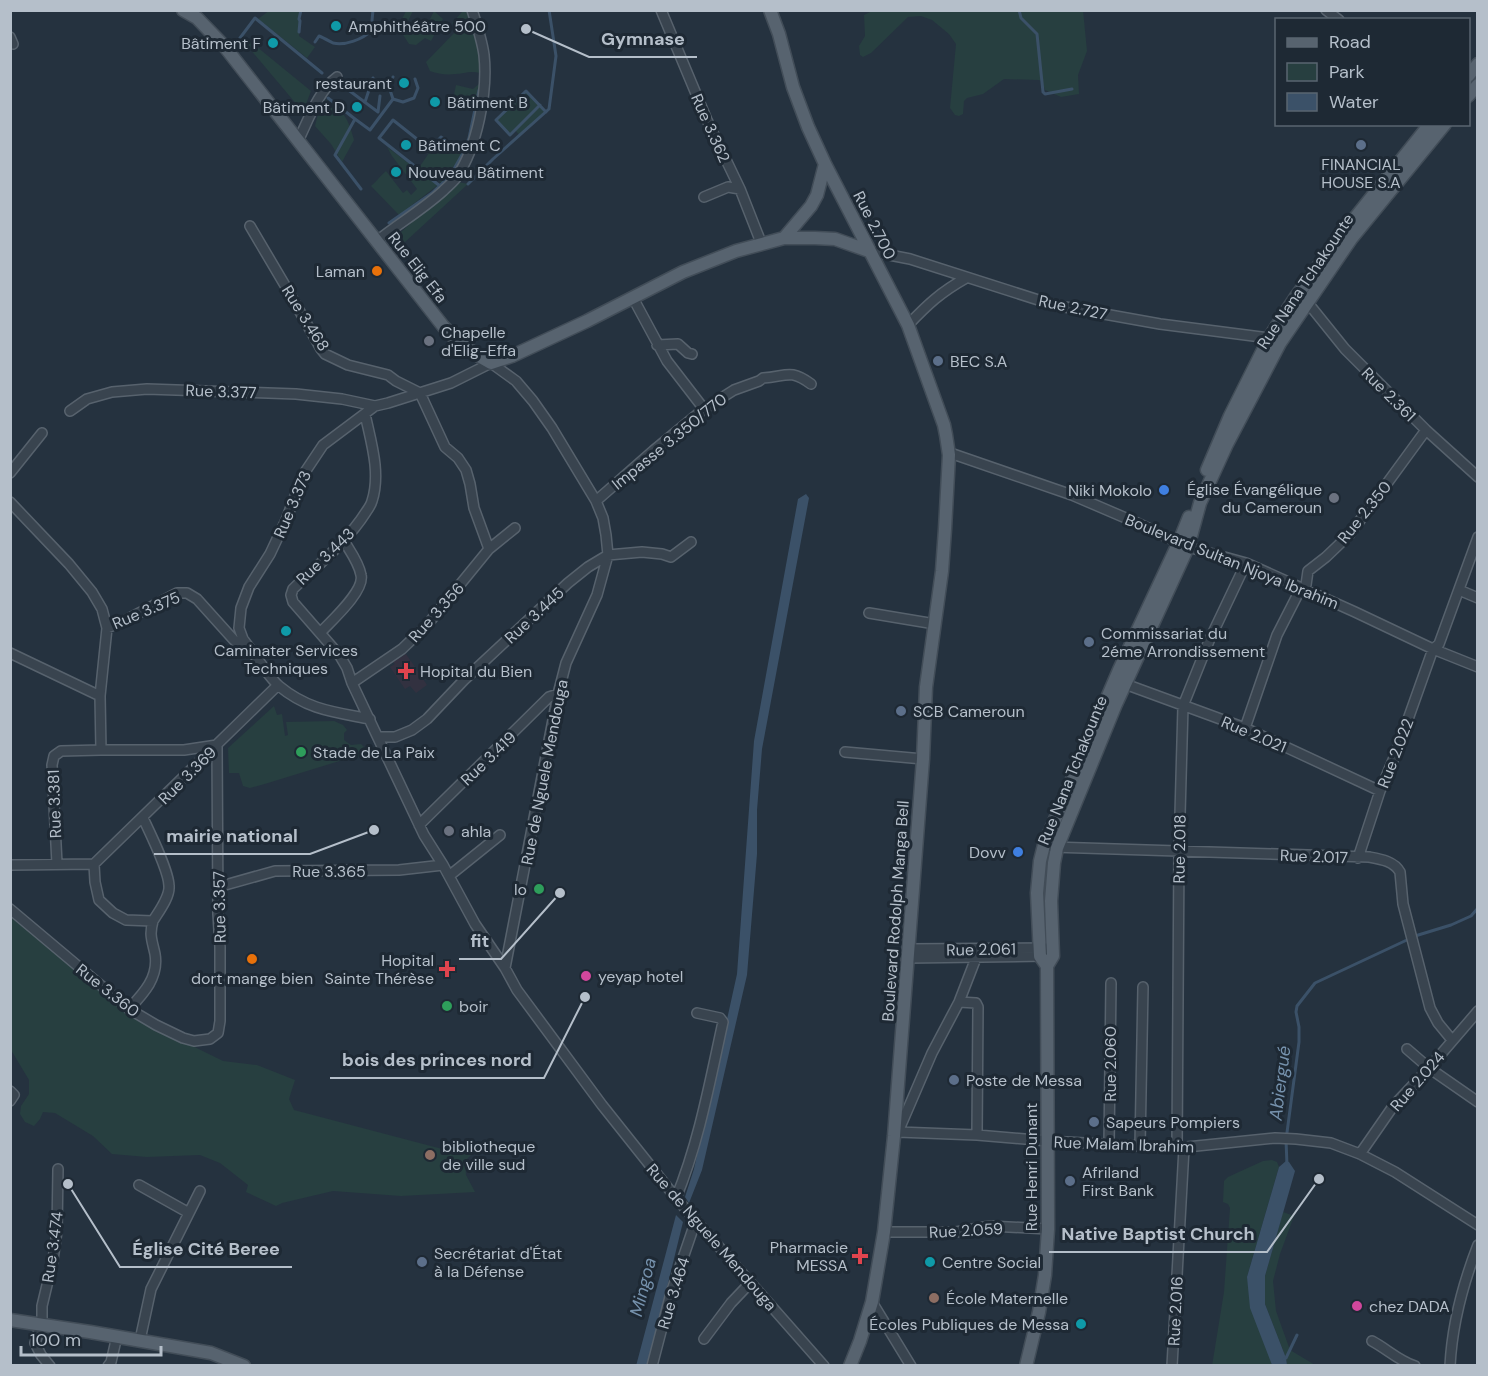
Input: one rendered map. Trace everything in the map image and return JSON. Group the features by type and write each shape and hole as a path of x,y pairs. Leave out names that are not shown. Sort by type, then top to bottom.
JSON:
{"main road":[{"name":"Rue Elig Efa","path":"183,10 197,18 225,47 443,326 457,342 491,363"},
{"name":"Rue 2.700","path":"770,10 793,87 808,127 908,325 944,425 949,454"},
{"name":"Rue Nana Tchakounte","path":"1046,955 1054,863 1058,848 1111,702 1125,684 1183,544 1218,454 1230,416 1274,341 1295,298 1339,238 1428,126"},
{"name":"Rue Nana Tchakounte","path":"1274,341 1308,303 1351,239 1443,126"},
{"path":"784,238 811,206 817,195 825,164"},
{"path":"491,363 512,356 693,268 736,251 784,238 815,238 835,239 869,251"},
{"name":"Boulevard Rodolph Manga Bell","path":"850,1365 872,1302 884,1232 896,1134 923,759 926,687 942,571 949,454"},
{"name":"Rue Nana Tchakounte","path":"1046,955 1037,893 1044,845 1183,544"},
{"name":"Rue Henri Dunant","path":"1026,1365 1045,1275 1048,1229 1046,955"},
{"path":"10,1320 211,1353 244,1365"}],"street":[{"path":"376,241 427,205 455,180 470,150 482,109 485,80 484,54 472,10"},
{"name":"Rue 3.362","path":"661,10 725,161 740,189 762,245"},
{"path":"298,141 318,100 337,77"},
{"path":"704,197 728,187 740,189"},
{"name":"Rue 3.468","path":"250,226 325,354 348,365 388,375 420,393"},
{"name":"Rue 2.727","path":"869,251 910,259 1054,305 1274,341"},
{"path":"908,325 944,291 966,278"},
{"path":"633,298 657,345 704,410"},
{"name":"Rue 2.361","path":"1308,303 1345,349 1426,430 1478,477"},
{"path":"657,345 678,344 692,354"},
{"name":"Rue 3.373","path":"264,668 243,639 239,628 241,608 249,587 270,554 286,520 303,475 323,445 375,406 451,383 491,363"},
{"name":"Rue de Nguele Mendouga","path":"491,363 516,381 552,428 596,501 603,518 608,555 597,595 566,663 558,694 506,969 517,990 573,1067 678,1200 824,1365"},
{"name":"Impasse 3.350/770","path":"596,501 653,451 704,410 734,390 763,378 789,374 802,377 811,384"},
{"name":"Rue 3.377","path":"70,411 87,399 112,392 147,389 296,394 342,399 375,406"},
{"path":"420,393 445,447 458,458 466,470 474,508 489,549"},
{"name":"Rue 3.443","path":"351,682 340,656 293,602 291,595 292,588 344,541 372,502 376,478 365,414"},
{"name":"Rue 2.350","path":"1245,728 1277,635 1301,588 1306,585 1308,571 1350,534 1426,430"},
{"path":"10,473 42,433"},
{"name":"Boulevard Sultan Njoya Ibrahim","path":"949,454 1072,495 1183,544 1246,563 1433,649 1478,667"},
{"name":"Rue 3.375","path":"10,502 69,564 92,592 102,609 107,628 177,593 187,593 197,599 278,685 307,705 370,719"},
{"name":"Rue 3.356","path":"351,682 402,649 427,625 489,549 515,528"},
{"name":"Rue 2.022","path":"1358,858 1380,791 1433,649 1439,644 1478,537"},
{"path":"320,633 357,592 362,582 361,574 344,541"},
{"path":"608,555 642,552 671,557 691,542"},
{"name":"Rue 3.445","path":"378,737 395,737 412,730 427,719 464,680 568,583 608,555"},
{"name":"Rue 2.018","path":"1180,1148 1179,851 1183,706 1209,641 1246,563"},
{"path":"1459,590 1478,598"},
{"path":"869,614 935,624"},
{"path":"107,628 100,696 101,750 184,750 217,745"},
{"path":"10,652 100,696"},
{"path":"351,682 419,825 475,924 506,969"},
{"name":"Rue 2.021","path":"1125,684 1245,728 1380,791"},
{"name":"Rue 3.369","path":"94,864 278,685"},
{"name":"Rue 3.419","path":"419,825 549,697 558,694"},
{"name":"Rue 3.357","path":"217,745 220,1021 218,1033"},
{"name":"Rue 3.381","path":"57,864 52,765 54,756 61,751 101,750"},
{"path":"845,752 923,759"},
{"path":"129,1009 147,989 154,976 156,964 151,930 170,886 143,818"},
{"path":"449,876 500,835"},
{"name":"Rue 2.017","path":"1044,845 1058,848 1358,858 1377,859 1390,863 1400,872 1402,904 1433,1015 1452,1040"},
{"path":"10,865 94,864 94,882 99,900 113,913 126,920 153,921"},
{"name":"Rue 3.365","path":"218,887 275,871 399,870 443,866"},
{"name":"Rue 3.360","path":"10,909 129,1009 156,1025 194,1041 210,1039 218,1033"},
{"name":"Rue 2.061","path":"909,954 1046,955"},
{"name":"Rue 2.061","path":"909,954 975,958 1046,955"},
{"path":"896,1134 932,1053 959,1002 975,958"},
{"name":"Rue 2.060","path":"1109,1145 1111,983"},
{"path":"1140,1146 1143,987"},
{"path":"959,1002 976,1003 978,1007 977,1135"},
{"name":"Rue 2.024","path":"1360,1154 1394,1105 1478,1011"},
{"path":"678,1200 710,1081 723,1022 720,1018 697,1013"},
{"path":"1407,1049 1429,1068 1478,1102"},
{"name":"Rue Malam Ibrahim","path":"896,1134 977,1135 1180,1148 1275,1138 1331,1143 1360,1154 1395,1172 1478,1225"},
{"name":"Rue 2.016","path":"1172,1365 1180,1148"},
{"name":"Rue 3.474","path":"50,1365 41,1355 35,1343 41,1325 42,1306 57,1231 58,1169"},
{"path":"139,1185 189,1213"},
{"path":"140,1340 151,1289 200,1191"},
{"name":"Rue 3.464","path":"652,1365 694,1218"},
{"name":"Rue 2.059","path":"884,1232 956,1232 990,1226 1048,1229"},
{"path":"1450,1365 1453,1336 1463,1291 1478,1245"},
{"path":"704,1339 731,1303 750,1283"},
{"path":"872,1302 911,1365"},
{"path":"108,1365 111,1362 117,1336"},
{"path":"1372,1341 1406,1363 1415,1365"}],"shaded area":[{"name":"Hopital du Bien","path":"406,654 410,660 406,663 411,661 427,685 416,693 410,686 405,689 390,667 395,664 393,662"}],"green space":[{"path":"270,10 301,11 299,36 315,47 307,58 258,19"},
{"path":"1083,10 1087,51 1078,75 1079,94 1061,97 1045,90 1039,80 1004,79 983,94 967,98 964,101 963,114 955,115 950,108 956,44 949,34 932,20 921,16 908,17 871,53 863,57 860,55 859,46 865,36 864,15 872,11"},
{"path":"406,11 413,11 406,25 423,33 434,11 443,19 431,41 425,38 416,45 409,44 398,27"},
{"path":"462,12 466,12 475,34 479,73 439,74 430,71 426,62 458,29 452,23"},
{"path":"246,38 311,91 303,112 244,42"},
{"path":"480,83 475,109 453,106 469,93 452,104 456,85 473,89"},
{"path":"526,91 540,105 527,118 540,107 545,112 520,136 515,130 510,135 496,120"},
{"path":"324,99 344,115 354,140 342,162 331,144 315,126 318,114 317,104"},
{"path":"440,137 463,153 442,183 432,180 418,169"},
{"path":"387,147 438,185 399,215 371,186 386,171 403,193 407,190 411,195 417,189"},
{"path":"458,182 468,184 405,242 400,239 403,236 401,232"},
{"path":"274,706 277,715 282,714 285,736 288,735 286,722 334,721 343,725 347,730 344,733 344,740 351,745 361,744 365,748 362,756 347,759 344,751 346,759 250,788 243,786 239,773 229,773 228,748"},
{"path":"10,911 138,1019 223,1061 257,1065 295,1080 289,1099 294,1110 446,1150 473,1153 465,1161 466,1175 475,1192 401,1196 333,1191 276,1206 246,1192 248,1185 220,1163 200,1155 147,1157 112,1154 93,1136 55,1113 43,1112 34,1126 25,1122 20,1114 21,1106 29,1094 29,1080 11,1050"},
{"path":"1263,1161 1277,1162 1279,1167 1247,1277 1272,1365 1212,1366 1224,1292 1230,1208 1223,1202 1224,1181"},
{"path":"1283,1212 1294,1216 1273,1281 1276,1311 1290,1350 1315,1365 1287,1365 1265,1304 1265,1276"}],"water":[{"path":"806,494 809,498 762,749 757,810 757,854 747,975 702,1170 689,1203 685,1197 694,1169 737,974 754,741 798,499"},
{"path":"1286,1161 1295,1171 1265,1276 1265,1304 1287,1365 1272,1365 1250,1308 1247,1277 1279,1167"},
{"path":"676,1215 683,1222 648,1365 636,1366"}],"waterway":[{"path":"299,32 301,10"},
{"path":"315,42 319,36 338,44 363,37 371,31 373,10"},
{"path":"468,184 549,109 556,56 549,10"},
{"path":"1019,10 1021,18 1037,34 1043,92 1045,94 1072,89"},
{"path":"240,38 255,18 322,73"},
{"path":"393,77 389,87 393,99 403,102 414,98 418,88 415,79"},
{"path":"365,102 373,78"},
{"path":"339,83 378,112 380,96"},
{"path":"389,223 432,193 450,176 469,138 479,90"},
{"path":"540,105 510,135 496,120 526,91 546,112"},
{"path":"328,98 355,119"},
{"path":"361,189 335,155 355,119 370,130 393,99"},
{"path":"440,186 379,138 393,120 432,151 433,146 441,137 463,153"},
{"name":"Abiergué","path":"1415,936 1451,925 1471,916 1478,908"},
{"name":"Abiergué","path":"1287,1165 1286,1140 1299,1042 1297,1006 1315,983 1409,939"},
{"path":"1284,1359 1297,1335"}],"place":[{"name":"Amphithéâtre 500","path":"336,26"},
{"name":"Gymnase","path":"526,29"},
{"name":"Bâtiment F","path":"273,43"},
{"name":"restaurant","path":"404,83"},
{"name":"Bâtiment B","path":"435,102"},
{"name":"Bâtiment D","path":"357,107"},
{"name":"Bâtiment C","path":"406,145"},
{"name":"FINANCIAL HOUSE S.A","path":"1361,145"},
{"name":"Nouveau Bâtiment","path":"396,172"},
{"name":"Laman","path":"377,271"},
{"name":"Chapelle d'Elig-Effa","path":"429,341"},
{"name":"BEC S.A","path":"938,361"},
{"name":"Niki Mokolo","path":"1164,490"},
{"name":"Église Évangélique du Cameroun","path":"1334,498"},
{"name":"Caminater Services Techniques","path":"286,631"},
{"name":"Commissariat du 2éme Arrondissement","path":"1089,642"},
{"name":"Hopital du Bien","path":"406,671"},
{"name":"SCB Cameroun","path":"901,711"},
{"name":"Stade de La Paix","path":"301,752"},
{"name":"mairie national","path":"374,830"},
{"name":"ahla","path":"449,831"},
{"name":"Dovv","path":"1018,852"},
{"name":"lo","path":"539,889"},
{"name":"fit","path":"560,893"},
{"name":"dort mange bien","path":"252,959"},
{"name":"Hopital Sainte Thérèse","path":"447,969"},
{"name":"yeyap hotel","path":"586,976"},
{"name":"bois des princes nord","path":"585,997"},
{"name":"boir","path":"447,1006"},
{"name":"Poste de Messa","path":"954,1080"},
{"name":"Sapeurs Pompiers","path":"1094,1122"},
{"name":"bibliotheque de ville sud","path":"430,1155"},
{"name":"Native Baptist Church","path":"1319,1179"},
{"name":"Afriland First Bank","path":"1070,1181"},
{"name":"Église Cité Beree","path":"68,1184"},
{"name":"Pharmacie MESSA","path":"860,1256"},
{"name":"Secrétariat d'État à la Défense","path":"422,1262"},
{"name":"Centre Social","path":"930,1262"},
{"name":"École Maternelle","path":"934,1298"},
{"name":"chez DADA","path":"1357,1306"},
{"name":"Écoles Publiques de Messa","path":"1081,1324"}],"water label":[{"name":"Mingoa","path":"643,1287"}]}
